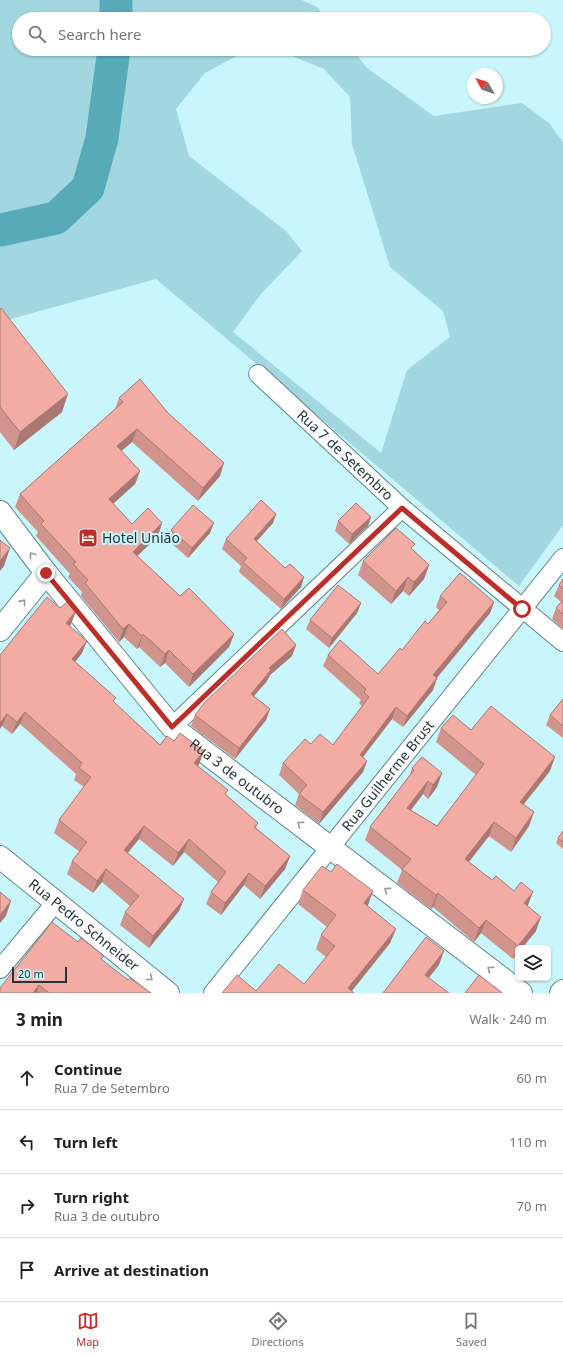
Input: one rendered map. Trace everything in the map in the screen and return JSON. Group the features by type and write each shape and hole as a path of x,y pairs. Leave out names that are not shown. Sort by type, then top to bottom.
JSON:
{"main road":[{"name":"Rua 3 de outubro","path":"0,512 46,573 172,727 521,993"},
{"path":"0,630 46,573"},
{"name":"Rua Pedro Schneider","path":"0,856 168,993"}],"street":[{"name":"Rua 7 de Setembro","path":"258,374 402,508 563,642"},
{"path":"172,727 402,508"},
{"name":"Rua Guilherme Brust","path":"213,993 563,558"},
{"path":"0,969 56,902"}],"shaded area":[{"path":"0,0 302,0 317,7 321,12 12,12 12,56 237,56 205,73 176,109 189,156 286,231 302,251 260,295 233,332 381,453 407,370 450,337 443,311 390,267 352,144 350,97 324,69 292,56 358,56 367,68 434,116 522,103 549,123 563,142 563,525 519,586 156,279 0,322"}],"building":[{"path":"1,308 68,394 20,432 0,407"},
{"path":"140,379 168,413 224,463 203,488 137,429 117,446 140,471 109,499 132,524 148,508 162,523 133,552 180,596 189,588 234,634 193,674 169,650 165,654 143,634 142,636 129,624 123,629 85,583 88,580 73,564 76,562 41,524 44,521 20,494 123,402 119,398"},
{"path":"261,500 276,514 254,539 285,568 290,564 304,577 284,599 243,562 247,558 226,539"},
{"path":"356,503 371,517 352,534 338,521"},
{"path":"193,505 214,523 192,548 171,530"},
{"path":"396,528 415,544 411,548 429,565 414,582 408,577 396,591 363,561"},
{"path":"0,540 10,548 0,561"},
{"path":"460,573 494,602 433,675 437,678 407,716 396,707 360,755 367,761 323,812 299,794 307,785 283,763 305,739 311,744 320,734 333,745 369,697 364,692 366,689 328,655 340,640 378,674 400,648 402,650 425,621 428,624 447,602 440,596"},
{"path":"563,579 563,589 559,585"},
{"path":"338,585 361,603 332,638 310,620"},
{"path":"47,597 60,608 68,601 76,611 66,623 87,641 72,659 116,698 113,701 160,745 167,736 174,741 180,733 204,751 194,763 228,790 225,794 258,823 254,827 290,856 265,886 249,873 225,903 211,892 226,872 189,839 178,853 144,826 124,850 184,899 153,936 125,912 139,896 106,869 97,881 72,861 87,842 59,820 91,777 79,768 82,763 25,712 17,722 7,714 0,723 0,655"},
{"path":"563,600 563,614 556,608"},
{"path":"282,629 296,645 269,668 271,670 251,694 270,709 239,748 195,715 205,702"},
{"path":"563,699 563,726 550,715"},
{"path":"491,706 555,757 520,802 534,812 516,838 494,822 465,859 492,880 496,876 514,891 521,882 533,892 524,903 541,917 519,945 517,945 486,920 479,928 438,893 436,895 402,869 411,859 370,827 414,770 412,768 422,757 442,773 433,785 428,781 407,808 437,826 484,764 441,728 453,715 471,730"},
{"path":"563,831 563,842 558,838"},
{"path":"337,864 373,891 364,903 396,929 348,988 354,993 222,993 237,975 256,991 279,964 304,984 335,946 321,935 336,915 303,890 322,866 331,872"},
{"path":"0,892 11,901 0,915"},
{"path":"52,922 78,942 81,938 104,956 101,959 128,980 130,978 151,993 49,993 39,985 33,993 0,993 0,988"},
{"path":"426,937 444,951 425,975 449,993 383,993"},
{"path":"479,975 502,993 465,993"}],"waterway":[{"path":"116,0 116,12"},
{"path":"0,230 56,218 88,188 102,138 113,56"}],"place":[{"name":"Hotel União","path":"88,538"}],"route":[{"path":"46,573 172,727 402,508 522,609"}]}
